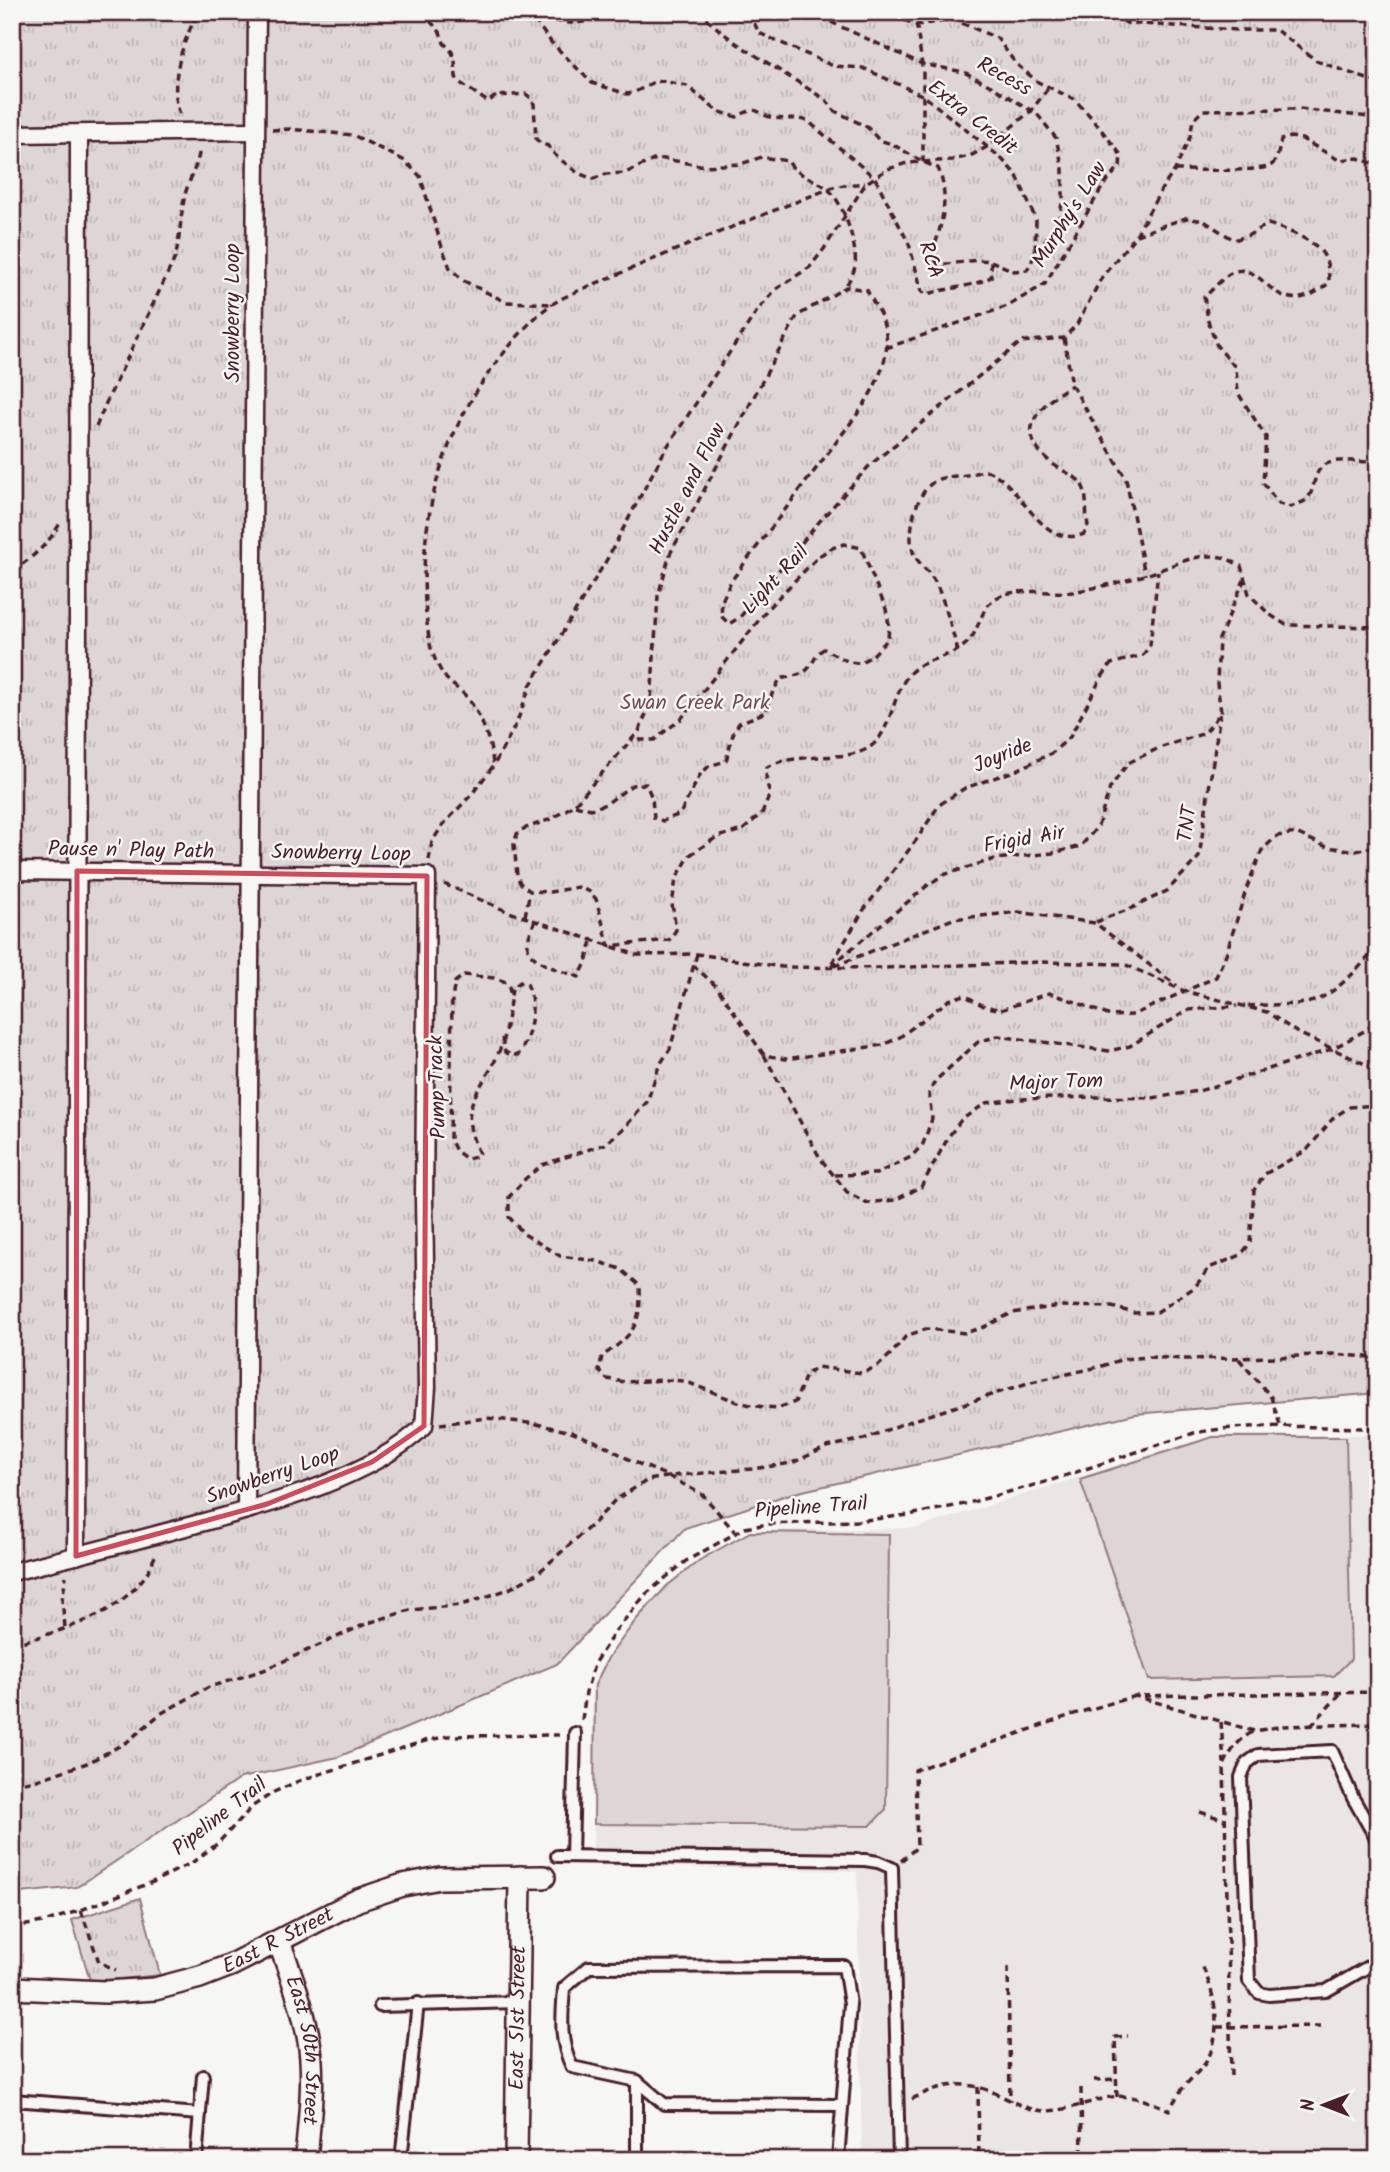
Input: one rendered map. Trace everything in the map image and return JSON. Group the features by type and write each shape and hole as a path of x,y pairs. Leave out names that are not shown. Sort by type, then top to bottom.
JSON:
{"street":[{"name":"Snowberry Loop","path":"12,1572 168,1532 306,1492 372,1462 414,1437 424,1426 427,1387 424,1200 427,876 250,874 257,12"},
{"path":"12,134 255,131"},
{"path":"76,1556 79,134"},
{"name":"Pause n' Play Path","path":"12,871 250,874"},
{"path":"246,1510 250,874"},
{"name":"East 51st Street","path":"516,2160 520,1877"},
{"name":"East R Street","path":"12,1988 105,1992 155,1989 200,1977 231,1965 358,1900 403,1885 440,1878 544,1877"},
{"name":"East 50th Street","path":"279,1942 298,1995 309,2043 311,2076 306,2160"}],"lane":[{"path":"572,1856 575,1732"},
{"path":"1378,1842 1353,1798 1332,1751 1258,1755 1247,1763 1241,1777 1249,1981 1259,1993 1269,1995 1326,1991 1378,1961"},
{"path":"557,1856 865,1860 892,1868 899,2160"},
{"path":"838,2160 850,2004 844,1966 589,1967 564,1988 562,2031 565,2053 572,2067 637,2081 664,2104 842,2105"},
{"path":"380,2006 519,2002"},
{"path":"401,2160 418,2003"},
{"path":"196,2160 203,2076"},
{"path":"637,2081 637,2160"},
{"path":"12,2100 200,2114"}],"path":[{"path":"92,438 179,244 186,192 200,148 178,110 176,89 183,47 199,12"},
{"path":"422,12 440,32 444,43 452,52 459,82 488,102 496,96 526,94 534,104 536,139 585,177 593,179 606,174 625,173 658,158 705,166 741,164 762,157 788,161 792,170 813,178 835,197 845,215 854,249 855,267 846,287 867,290 884,325 886,348 881,377 862,408 731,581 722,601 721,616 729,624 740,617 870,465 1021,342 1064,338 1077,324 1102,278 1136,235 1175,170 1190,137 1194,120 1203,110 1299,109 1378,118"},
{"name":"RCA","path":"525,12 592,83 626,94 663,81 687,86 723,114 737,117 757,110 776,119 797,117 808,121 875,178 909,244 922,292 928,295 944,289 976,285 991,277 991,261 978,259 954,265 938,264 932,254 944,209 944,182 938,168 879,140 867,127 835,111 826,100 733,41 698,12"},
{"path":"531,12 545,19 571,23 592,21 612,12"},
{"name":"Extra Credit","path":"749,12 760,33 833,66 863,68 924,96 1001,158 1017,176 1036,220 1035,255"},
{"name":"Recess","path":"809,12 922,64 964,72 1037,114 1056,138 1063,169 1063,199 1058,222 1035,255"},
{"path":"886,12 916,25"},
{"path":"913,12 922,64 923,162"},
{"path":"1114,12 1126,23 1276,30 1317,61 1378,83"},
{"name":"Murphy's Law","path":"886,348 1007,306 1045,284 1103,186 1120,166 1121,155 1074,99 1038,82 1016,64 997,38 954,20 916,25"},
{"path":"494,765 490,742 477,711 465,695 446,678 430,647 425,599 425,541 441,464 456,428 492,368 516,338 552,304 650,261 836,186 866,183 907,163 970,156 987,147 1031,111 1049,87"},
{"path":"255,131 289,129 353,135 405,161 420,176 450,268 464,281 506,302 552,304"},
{"path":"1175,170 1270,166 1275,161 1282,140 1292,137 1302,139 1339,160 1358,158 1378,165"},
{"path":"866,183 810,267 775,290 757,311 672,439 606,561 530,686 517,722 494,765 472,794 442,825 432,842 427,876 525,917 637,955 697,954 782,967 830,968 895,968 1040,961 1124,964 1184,992 1267,1012 1296,1032 1378,1070"},
{"path":"1136,235 1186,218 1203,221 1234,240 1250,235 1268,224 1300,237 1321,250 1329,267 1329,283 1318,293 1301,298 1285,297 1271,290 1262,279 1246,270 1232,272 1205,297 1209,324 1217,346 1236,368 1238,393 1266,437 1263,483 1279,504 1291,507 1305,500 1313,489 1316,474 1324,465 1378,461"},
{"path":"991,261 1014,271 1027,270 1035,255"},
{"name":"Hustle and Flow","path":"530,891 520,883 517,875 514,844 518,831 551,819 574,805 639,731 652,702 658,596 670,554 797,316 846,287"},
{"path":"1064,338 1072,385 1126,479 1145,575"},
{"path":"958,651 934,581 911,550 911,531 916,506 926,488 938,479 953,475 970,475 981,470 994,473 1041,523 1057,534 1073,538 1084,534 1088,525 1084,487 1038,451 1032,439 1032,427 1038,412 1050,398 1072,385"},
{"path":"12,571 31,559 48,542 64,512"},
{"name":"Light Rail","path":"574,805 591,808 606,804 632,785 646,784 652,798 654,818 663,821 680,814 700,775 709,766 726,761 733,734 739,723 766,712 779,679 803,673 817,652 824,649 849,662 859,663 872,656 888,639 889,625 886,609 861,548 844,544 819,556 769,606 681,719 654,740 632,740"},
{"path":"609,946 669,940 676,930 671,904 676,879 690,855 717,837 743,830 762,813 771,794 766,780 767,767 779,760 852,753 870,748 882,733 902,683 911,671 926,662 958,651 969,642 986,608 998,597 1012,593 1090,589 1145,575 1192,558 1223,557 1241,566 1249,594 1269,614 1286,625 1378,628"},
{"name":"Joyride","path":"830,968 863,911 939,805 965,788 1017,770 1052,753 1070,737 1111,664 1143,655 1150,645 1158,571"},
{"path":"1221,712 1217,684 1219,639 1244,578"},
{"name":"Frigid Air","path":"830,968 943,875 995,859 1054,853 1081,846 1098,826 1110,788 1128,763 1159,748 1205,733 1221,712"},
{"name":"TNT","path":"1095,923 1167,891 1199,857 1221,712"},
{"path":"693,965 716,986 764,1055 786,1059 883,1045 900,1037 949,1000 964,995 984,1006 1001,1010 1049,993 1110,1016 1133,1016 1216,977 1262,850 1277,836 1296,834 1327,847 1356,851 1378,845"},
{"path":"525,917 530,891 550,892 578,887 590,892 597,899 609,946"},
{"path":"830,968 953,919 1018,912 1095,923 1184,992"},
{"path":"535,920 528,950 533,958 579,977 592,941"},
{"path":"834,1175 876,1174 911,1157 923,1143 932,1119 929,1093 935,1080 978,1042 999,1035 1109,1051 1130,1046 1188,1010 1311,1002 1333,991 1378,945"},
{"path":"697,954 670,1049 659,1066 647,1102 624,1128 605,1144 542,1165 509,1197 509,1217 524,1234 560,1256 596,1261 621,1269 640,1286 641,1311 632,1332 602,1356 599,1370 607,1379 625,1382 684,1381 738,1402 778,1408 795,1402 806,1375 817,1367 862,1373 878,1366 906,1336 926,1329 965,1333 1012,1313 1060,1306 1112,1307 1134,1313 1157,1312 1195,1287 1209,1268 1241,1255 1250,1243 1254,1190 1265,1174 1307,1150 1335,1117 1350,1107 1378,1105"},
{"name":"Pump Track","path":"464,975 494,978 506,982 511,996 500,1049 471,1101 470,1135 479,1153 476,1157 467,1159 456,1151 450,1139 454,982 464,975"},
{"path":"502,1038 505,1052 518,1055 529,1033 531,992 527,984 520,982 512,989 511,996"},
{"name":"Major Tom","path":"764,1055 820,1158 848,1192 867,1203 895,1199 920,1187 961,1120 986,1103 1017,1099 1152,1098 1199,1091 1332,1049 1378,1021"},
{"path":"12,1784 37,1780 87,1763 127,1742 160,1714 209,1686 264,1670 369,1623 410,1611 462,1605 509,1589 538,1573 596,1521 615,1500 642,1482 670,1476 792,1463 827,1447 864,1439 1031,1382 1123,1359 1332,1354 1378,1358"},
{"path":"1238,1358 1271,1397 1281,1428"},
{"path":"424,1426 486,1418 537,1424 571,1432 670,1476 703,1495 736,1532"},
{"name":"Pipeline Trail","path":"12,1928 47,1922 155,1881 192,1862 218,1844 253,1806 274,1792 301,1780 448,1736 565,1735 575,1732 581,1723 595,1662 617,1629 646,1594 686,1561 745,1528 768,1524 856,1521 909,1515 965,1504 1049,1481 1194,1433 1238,1428 1378,1428"},
{"path":"12,1645 98,1616 127,1596 145,1576 168,1532"},
{"path":"65,1628 62,1600 64,1582 76,1556"},
{"path":"892,1868 917,1847 915,1770 1071,1715 1135,1696 1378,1692"},
{"path":"1311,1726 1341,1693"},
{"path":"1135,1696 1254,1731"},
{"path":"1221,1721 1231,2076"},
{"path":"1224,1765 1237,1743 1254,1731 1283,1726 1378,1724"},
{"path":"1200,1812 1225,1820"},
{"path":"81,1910 99,1962 114,1970 126,1971"},
{"path":"912,2099 931,2089 947,2085 968,2085 1031,2109 1046,2111 1081,2106 1104,2098 1127,2096 1149,2100 1169,2110 1183,2088 1205,2063 1213,2047 1217,2027 1215,2004 1201,1963"},
{"path":"1008,1967 1010,2101"},
{"path":"1217,2027 1322,2026"},
{"path":"1116,2097 1115,2037 1128,2036"},
{"path":"1094,2080 1116,2079"},
{"path":"978,2087 979,2160"},
{"path":"1081,2088 1082,2159"}],"highlighted area":[{"path":"77,871 427,876 424,1426 372,1462 267,1504 76,1556"}],"shaded area":[{"path":"1213,1435 1378,1435 1378,2160 862,2160 857,1871 592,1865 592,1686 600,1668 635,1618 666,1584 701,1557 750,1531 917,1528"}],"green space":[{"name":"Swan Creek Park","path":"12,12 1378,12 1378,1393 1135,1414 790,1494 685,1528 557,1664 338,1757 241,1778 77,1887 12,1894"},
{"path":"1213,1437 1346,1437 1351,1659 1334,1676 1149,1680 1080,1479"},
{"path":"750,1532 889,1534 886,1809 870,1826 594,1824 595,1685 608,1658 636,1620 667,1586 700,1560"},
{"path":"140,1898 160,1975 90,1980 72,1920"}]}
